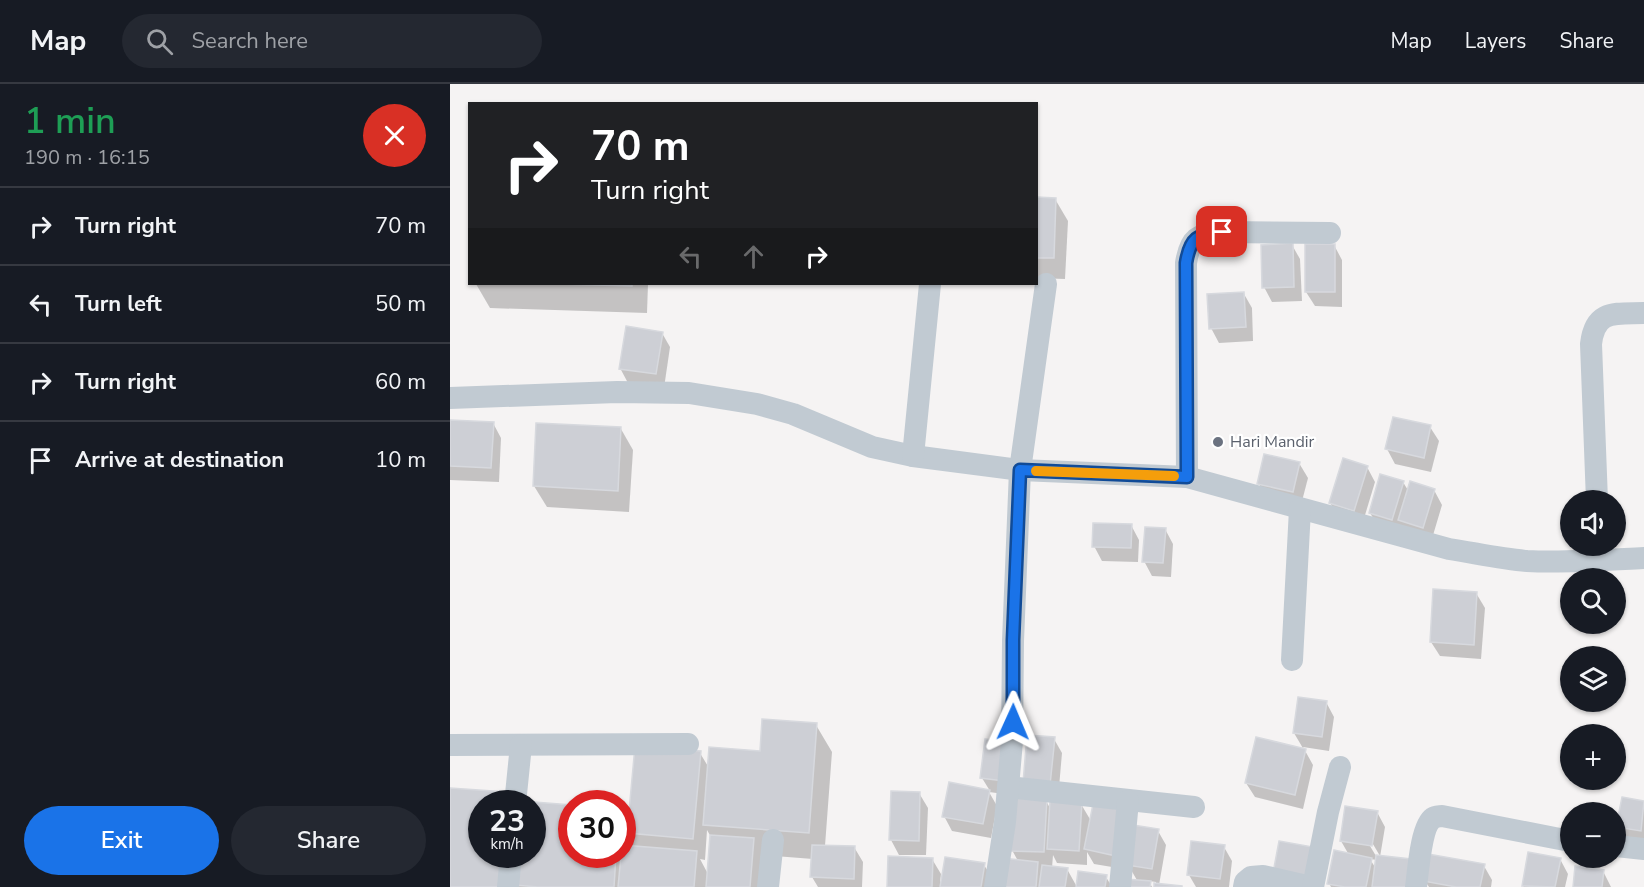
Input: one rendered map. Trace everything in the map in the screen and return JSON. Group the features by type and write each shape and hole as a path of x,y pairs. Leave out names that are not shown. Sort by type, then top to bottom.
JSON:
{"street":[{"path":"1187,477 1186,263 1188,249 1193,240 1206,233 1222,232 1330,233"},
{"path":"995,887 1005,822 1012,741 1013,640 1020,470 1046,284"},
{"path":"913,456 930,285"},
{"path":"1597,490 1591,344 1593,329 1602,319 1614,314 1644,313"},
{"path":"450,398 636,391 688,393 757,404 793,414 872,447 913,456 1020,470 1187,477 1449,549 1524,560 1562,562 1586,556"},
{"path":"1292,660 1300,509"},
{"path":"1626,556 1644,558"},
{"path":"450,745 688,744"},
{"path":"516,790 521,745"},
{"path":"1244,887 1245,882 1251,877 1263,876 1312,887 1340,767"},
{"path":"1008,787 1194,807"},
{"path":"1120,887 1128,801"},
{"path":"1416,887 1424,835 1427,824 1433,817 1442,816 1560,839"},
{"path":"768,887 773,840"},
{"path":"1626,847 1644,849"},
{"path":"508,887 510,868"}],"building":[{"path":"1038,197 1056,198 1054,258 1038,258"},
{"path":"1293,243 1294,287 1262,288 1261,245"},
{"path":"1305,244 1335,244 1335,292 1305,292"},
{"path":"1244,292 1246,327 1209,329 1207,294"},
{"path":"626,326 663,332 656,374 619,369"},
{"path":"1393,417 1431,425 1424,458 1385,449"},
{"path":"450,420 494,422 491,468 450,466"},
{"path":"536,423 621,427 618,491 533,486"},
{"path":"1264,454 1300,462 1293,492 1257,484"},
{"path":"1343,458 1368,466 1354,511 1329,503"},
{"path":"1380,474 1404,481 1392,520 1369,513"},
{"path":"1410,481 1435,489 1423,528 1398,520"},
{"path":"1093,523 1132,524 1131,548 1092,547"},
{"path":"1145,527 1166,528 1163,563 1142,562"},
{"path":"1433,589 1477,592 1474,645 1430,642"},
{"path":"1298,697 1327,701 1322,737 1293,733"},
{"path":"762,719 817,723 809,833 703,825 709,747 760,751"},
{"path":"1027,735 1055,737 1050,785 1023,783"},
{"path":"1256,737 1306,749 1295,795 1245,783"},
{"path":"985,739 1010,742 1004,781 980,778"},
{"path":"635,746 701,751 693,839 636,834 636,790 631,790"},
{"path":"949,782 990,790 983,824 942,817"},
{"path":"450,788 478,790 468,790 468,868 501,868 499,887 450,887"},
{"path":"891,791 920,792 919,841 889,840"},
{"path":"1622,797 1644,801 1641,831 1626,829 1626,802 1621,802"},
{"path":"1013,798 1047,799 1044,852 1011,851"},
{"path":"1050,800 1082,802 1079,851 1047,849"},
{"path":"546,803 558,804 558,868 615,868 614,887 514,885 515,868 546,868"},
{"path":"1093,804 1125,810 1116,856 1084,849"},
{"path":"1345,806 1378,811 1372,846 1340,841"},
{"path":"1133,825 1159,829 1152,869 1126,865"},
{"path":"710,835 754,838 750,887 706,887"},
{"path":"1191,841 1225,845 1220,879 1187,875"},
{"path":"1279,841 1313,847 1307,879 1273,873"},
{"path":"812,845 855,846 854,879 810,877"},
{"path":"636,846 697,851 694,887 618,887 620,868 636,868"},
{"path":"1334,850 1372,858 1366,887 1327,884"},
{"path":"1528,852 1560,858 1555,887 1522,886"},
{"path":"1428,854 1485,864 1480,887 1456,887 1423,881"},
{"path":"1376,855 1411,859 1407,887 1372,887"},
{"path":"888,856 933,858 932,887 887,887"},
{"path":"945,857 985,863 981,887 940,887"},
{"path":"1002,858 1038,862 1036,887 999,887"},
{"path":"1042,865 1068,868 1065,887 1039,887"},
{"path":"1575,868 1604,870 1602,887 1573,887"},
{"path":"1078,871 1107,875 1105,887 1076,887"},
{"path":"1125,879 1151,881 1150,887 1125,887"},
{"path":"1154,883 1182,886 1182,887 1154,887"}],"slow traffic":[{"path":"1036,471 1174,476"}],"place":[{"name":"Hari Mandir","path":"1218,442"}],"route":[{"path":"1013,722 1013,640 1020,470 1187,477 1186,263 1188,249 1193,240 1206,233 1222,232"}]}
